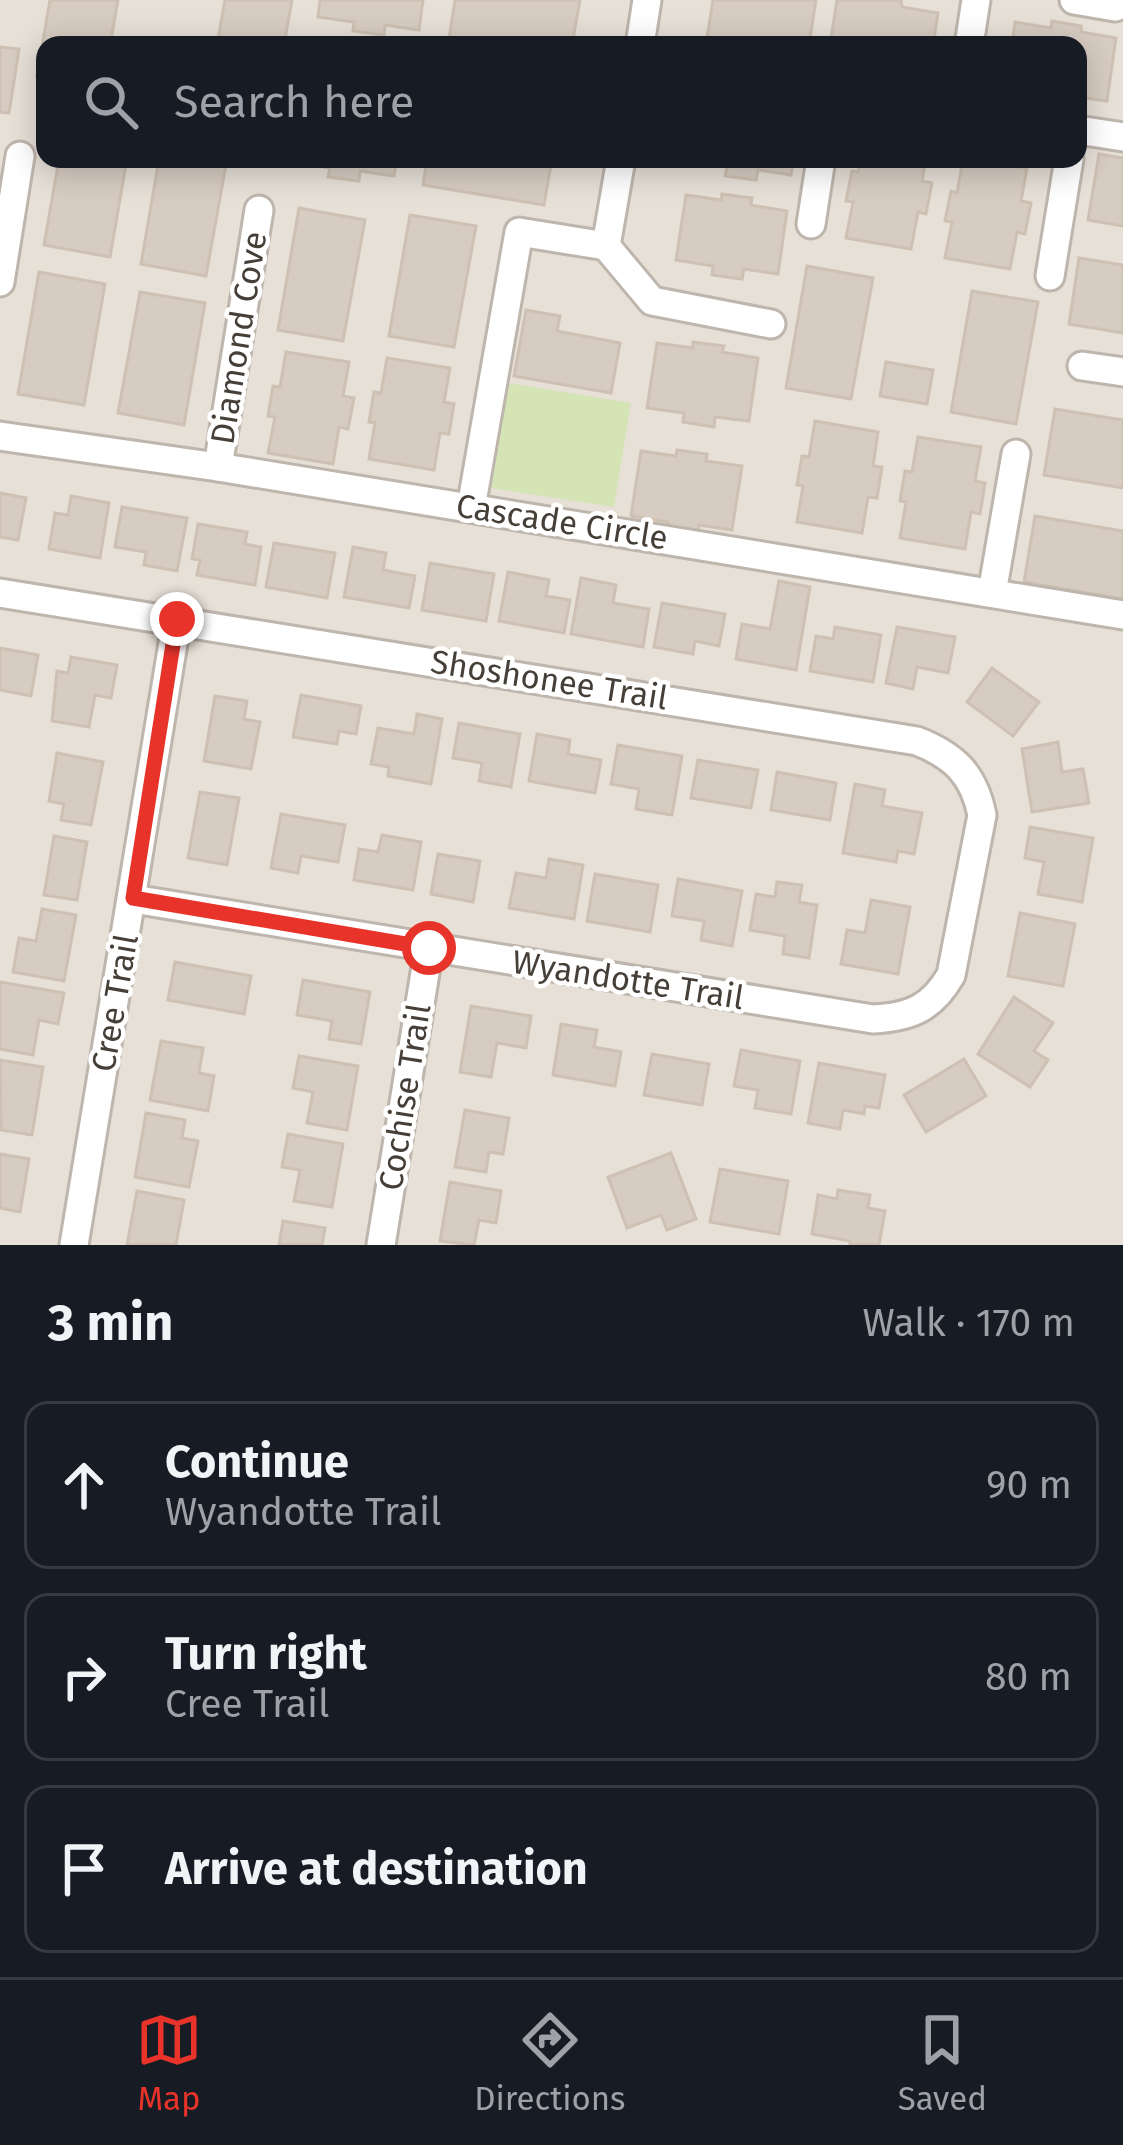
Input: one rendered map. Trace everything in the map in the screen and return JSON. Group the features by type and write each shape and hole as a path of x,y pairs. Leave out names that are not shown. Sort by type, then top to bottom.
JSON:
{"street":[{"path":"641,36 647,0"},
{"path":"970,36 976,0"},
{"path":"1074,0 1115,7 1123,4"},
{"path":"1087,131 1123,137"},
{"path":"0,282 20,156"},
{"path":"606,246 619,168"},
{"path":"811,224 820,168"},
{"path":"1050,276 1068,168"},
{"name":"Diamond Cove","path":"218,467 259,210"},
{"path":"471,508 519,232 606,246 652,301 771,324"},
{"path":"1082,366 1123,372"},
{"name":"Cascade Circle","path":"0,436 1123,614"},
{"path":"992,593 1016,454"},
{"name":"Shoshonee Trail","path":"0,593 917,742 942,751 962,766 977,792 982,814 970,891"},
{"name":"Cree Trail","path":"74,1245 177,619"},
{"name":"Wyandotte Trail","path":"133,898 873,1019 920,1011 938,998 951,975 970,891"},
{"name":"Cochise Trail","path":"381,1245 429,948"}],"shaded area":[{"path":"0,0 1123,0 1123,1245 394,1245 440,962 899,1029 924,1023 947,1007 963,981 972,952 996,813 989,786 973,761 951,742 919,730 0,581"},
{"path":"0,605 162,628 60,1245 0,1245"},
{"path":"188,633 914,753 951,774 965,795 969,815 939,970 927,990 913,1001 873,1007 148,889"},
{"path":"144,912 414,958 367,1245 88,1245"}],"green space":[{"path":"508,383 631,403 614,507 491,488"}],"building":[{"path":"50,0 118,0 112,36 44,36"},
{"path":"225,0 292,0 286,36 219,36"},
{"path":"320,0 423,0 419,30 385,25 384,35 353,31 354,22 318,17"},
{"path":"455,0 580,0 574,36 449,36"},
{"path":"713,0 816,0 810,36 707,36"},
{"path":"837,0 901,0 902,7 938,13 934,36 831,36"},
{"path":"1052,21 1116,38 1107,101 1087,98 1087,36 1013,36 1015,22 1051,28"},
{"path":"0,47 19,49 9,113 0,112"},
{"path":"1099,154 1123,158 1123,226 1088,220"},
{"path":"57,168 125,168 110,257 44,245"},
{"path":"157,168 225,168 206,276 141,264"},
{"path":"330,168 395,168 394,176 360,171 359,181 328,177"},
{"path":"426,168 550,168 544,205 423,185"},
{"path":"727,168 792,168 791,175 758,170 756,180 725,176"},
{"path":"859,168 924,168 922,181 932,183 926,214 918,212 911,249 846,238 853,202 846,201 852,171"},
{"path":"961,168 1027,168 1021,201 1031,203 1025,234 1017,232 1010,269 945,258 952,222 945,221 951,191 957,193"},
{"path":"722,194 752,198 751,205 787,211 778,274 744,269 742,279 712,275 713,266 676,260 686,195 721,200"},
{"path":"299,208 365,220 343,341 278,330"},
{"path":"410,215 476,226 454,347 389,336"},
{"path":"1079,258 1123,265 1123,333 1069,324"},
{"path":"807,266 873,278 851,399 786,388"},
{"path":"39,272 105,284 84,405 18,394"},
{"path":"972,291 1038,302 1016,424 951,412"},
{"path":"140,292 205,303 184,425 118,413"},
{"path":"526,310 560,316 557,331 620,343 611,393 514,376"},
{"path":"693,342 758,358 749,421 715,417 714,427 683,422 684,413 647,408 657,343 693,348"},
{"path":"286,352 349,362 343,396 354,398 348,429 339,427 333,464 268,453 275,417 268,416 273,386 280,387"},
{"path":"387,358 450,368 444,402 454,404 449,434 440,433 434,470 369,459 374,392 381,393"},
{"path":"886,362 933,370 927,404 880,396"},
{"path":"1055,409 1123,420 1123,488 1044,475"},
{"path":"815,421 878,432 873,466 882,467 877,498 868,497 862,533 797,522 802,456 809,457"},
{"path":"918,437 981,447 975,481 985,483 980,514 971,512 965,549 900,538 905,471 912,472"},
{"path":"677,450 707,454 706,461 742,466 732,530 699,525 697,535 667,531 668,522 631,516 641,451 676,456"},
{"path":"0,493 26,498 18,540 0,537"},
{"path":"71,496 109,503 100,558 49,549 55,513 68,515"},
{"path":"122,507 187,518 177,571 144,565 146,552 115,547"},
{"path":"1035,516 1123,531 1123,599 1024,582"},
{"path":"198,524 247,532 245,544 261,547 255,585 197,575 200,560 192,559"},
{"path":"274,543 335,553 327,598 266,587"},
{"path":"353,547 386,553 383,570 415,576 409,608 344,597"},
{"path":"430,563 494,574 486,621 422,610"},
{"path":"508,572 549,580 546,596 570,600 564,633 499,621"},
{"path":"581,578 616,585 613,603 649,609 643,647 571,634"},
{"path":"779,581 810,587 796,670 736,659 742,624 770,629"},
{"path":"662,603 725,614 719,646 695,641 693,654 654,647"},
{"path":"835,627 881,635 873,682 810,671 816,636 833,639"},
{"path":"897,627 955,637 948,673 917,667 913,689 886,683"},
{"path":"0,648 38,655 31,696 0,690"},
{"path":"71,657 117,665 111,698 95,695 89,727 52,721 57,671 68,673"},
{"path":"992,668 1039,702 1013,736 967,702"},
{"path":"301,695 361,706 356,734 339,731 337,744 293,737"},
{"path":"215,696 247,701 244,719 260,722 251,769 204,761"},
{"path":"417,714 442,719 431,784 388,776 389,767 371,764 378,728 414,734"},
{"path":"459,723 520,734 511,787 479,781 482,763 453,758"},
{"path":"537,734 570,740 568,754 601,760 595,793 529,781"},
{"path":"1058,742 1062,772 1083,769 1089,803 1032,812 1022,749"},
{"path":"618,745 682,756 672,815 636,809 639,789 611,784"},
{"path":"57,753 103,762 91,825 61,820 64,804 49,801"},
{"path":"698,760 758,770 751,808 691,798"},
{"path":"777,772 836,783 830,820 771,810"},
{"path":"855,784 885,790 882,806 922,813 914,854 898,851 896,862 843,853"},
{"path":"200,792 239,798 227,865 188,858"},
{"path":"281,814 345,825 338,862 301,856 298,873 271,868"},
{"path":"1030,827 1093,838 1082,902 1038,894 1044,862 1025,858"},
{"path":"382,835 421,842 413,890 354,880 359,849 378,852"},
{"path":"54,836 87,842 77,900 44,895"},
{"path":"438,854 480,861 473,902 431,894"},
{"path":"549,859 583,865 574,919 509,908 516,873 546,878"},
{"path":"595,874 658,885 650,932 587,921"},
{"path":"678,879 742,891 732,946 701,940 704,921 672,916"},
{"path":"777,882 802,885 799,902 817,905 809,958 783,954 785,936 750,930 756,894 775,897"},
{"path":"871,900 910,907 898,974 841,964 847,930 865,933"},
{"path":"42,909 76,915 64,981 13,972 19,938 36,941"},
{"path":"1020,913 1075,924 1063,986 1008,976"},
{"path":"175,962 251,976 244,1014 168,1000"},
{"path":"303,980 370,992 361,1044 329,1039 332,1021 297,1015"},
{"path":"0,982 64,993 58,1024 39,1020 33,1055 0,1049"},
{"path":"1014,997 1053,1023 1034,1051 1048,1060 1030,1087 978,1054"},
{"path":"471,1006 531,1016 526,1048 497,1043 491,1077 460,1072"},
{"path":"561,1024 597,1030 594,1047 621,1052 615,1086 553,1075"},
{"path":"161,1041 203,1048 199,1073 214,1076 208,1111 150,1100"},
{"path":"741,1050 800,1061 791,1114 755,1108 758,1090 734,1086"},
{"path":"652,1054 709,1064 702,1105 644,1095"},
{"path":"299,1056 358,1066 347,1130 307,1123 313,1092 293,1088"},
{"path":"964,1059 986,1096 926,1132 904,1095"},
{"path":"0,1060 43,1067 32,1135 1,1130"},
{"path":"819,1063 885,1075 879,1108 865,1106 864,1114 843,1110 840,1129 808,1123"},
{"path":"465,1110 509,1118 503,1154 489,1152 486,1172 455,1167"},
{"path":"146,1113 185,1120 182,1138 198,1141 189,1187 135,1177"},
{"path":"288,1134 343,1144 332,1207 294,1201 300,1170 282,1167"},
{"path":"671,1153 696,1219 667,1230 661,1215 627,1228 608,1177"},
{"path":"0,1154 29,1159 20,1212 0,1208"},
{"path":"720,1169 788,1181 779,1234 710,1222"},
{"path":"450,1182 501,1191 496,1223 479,1220 474,1245 440,1241"},
{"path":"838,1190 870,1195 868,1208 885,1211 879,1245 850,1245 850,1241 812,1234 818,1195 837,1199"},
{"path":"137,1191 184,1200 176,1245 127,1245"},
{"path":"283,1221 325,1228 322,1245 279,1245"}],"route":[{"path":"177,619 133,898 429,948"}]}
